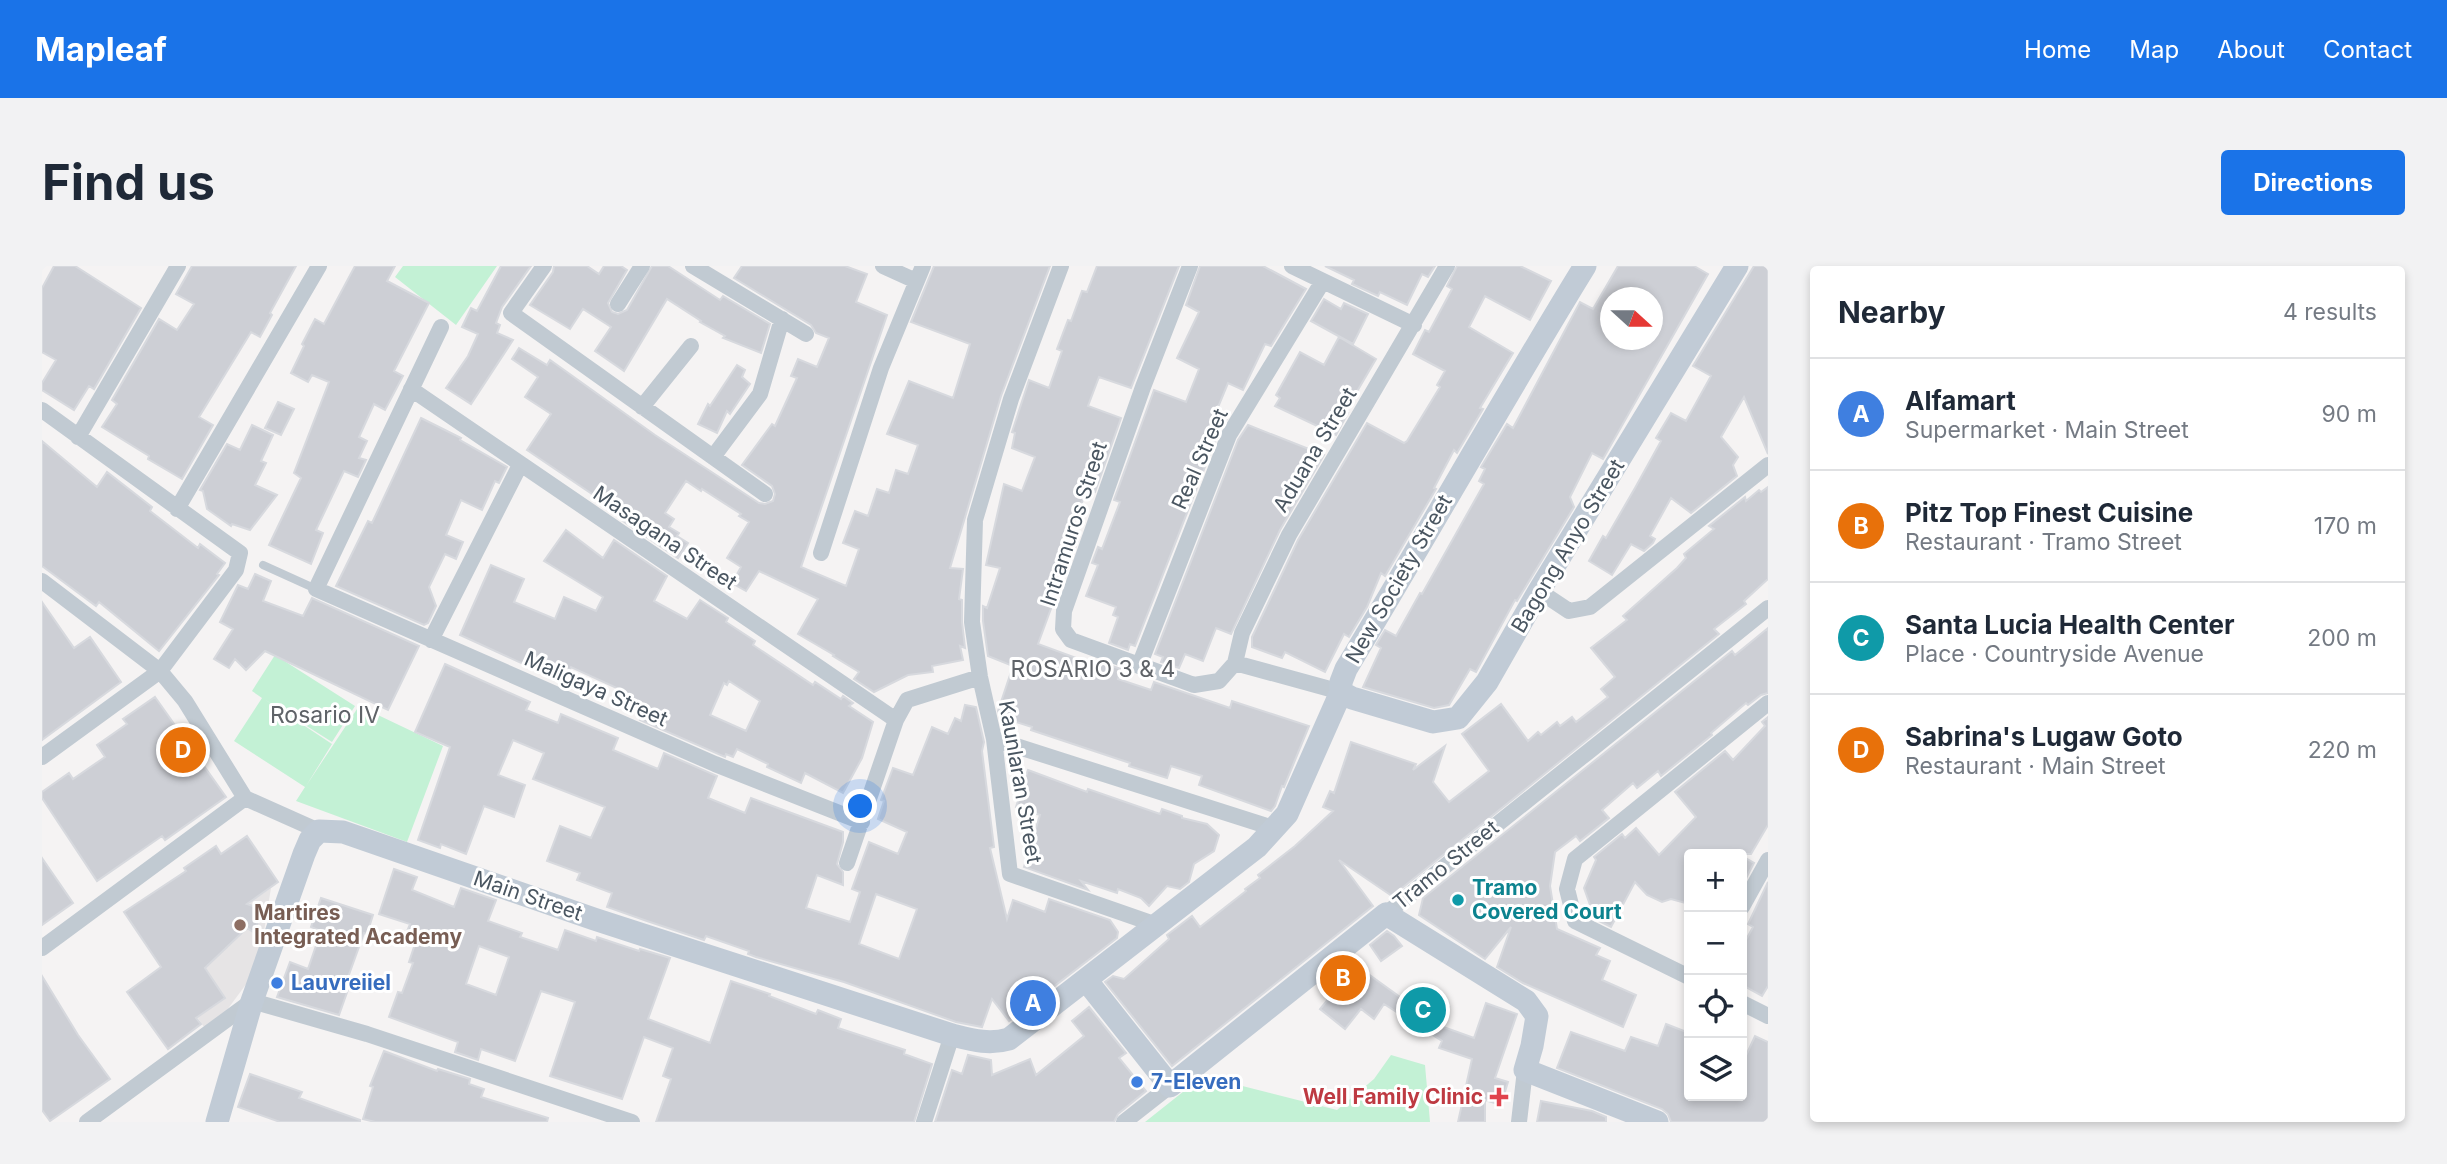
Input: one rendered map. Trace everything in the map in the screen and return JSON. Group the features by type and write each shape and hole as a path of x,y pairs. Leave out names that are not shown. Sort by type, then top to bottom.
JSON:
{"street":[{"path":"78,437 177,266"},
{"path":"177,509 319,266"},
{"path":"544,266 511,313 765,494"},
{"path":"618,304 642,266"},
{"path":"693,266 720,272 806,334"},
{"path":"821,553 881,368 919,274 883,266"},
{"name":"Kaunlaran Street","path":"1061,266 1011,399 975,520 972,622 980,677 994,739 1010,874 1157,925"},
{"name":"Intramuros Street","path":"1190,266 1143,387 1064,611 1063,629 1071,640 1194,685 1219,681 1235,663"},
{"path":"1292,266 1413,325"},
{"name":"Aduana Street","path":"1235,663 1242,633 1289,536 1447,266"},
{"name":"New Society Street","path":"1086,981 1257,847 1287,814 1341,692 1341,682 1346,669 1585,266"},
{"name":"Bagong Anyo Street","path":"1341,692 1352,698 1433,722 1458,718 1487,682 1539,591 1737,266"},
{"name":"Real Street","path":"1139,666 1229,435 1324,281"},
{"path":"713,457 760,394 782,319"},
{"path":"316,589 441,327"},
{"path":"642,407 691,346"},
{"name":"Masagana Street","path":"411,389 896,720"},
{"path":"42,410 240,553 236,570 160,671 42,757"},
{"path":"431,640 520,465"},
{"path":"1539,591 1569,611 1590,607 1768,465"},
{"path":"42,581 160,671 186,701 245,798 42,948"},
{"name":"Maligaya Street","path":"316,589 715,764 862,822"},
{"name":"Tramo Street","path":"1124,1122 1768,608"},
{"path":"1235,663 1341,692"},
{"path":"847,863 896,720 907,700 980,677"},
{"path":"1685,975 1575,921 1567,889 1575,859 1768,703"},
{"path":"994,739 1276,829"},
{"name":"Main Street","path":"245,798 319,831 343,832 594,919 952,1035 983,1042 997,1043 1009,1039 1086,981"},
{"path":"217,1122 252,1001 303,854 310,840 319,831"},
{"path":"1747,898 1768,860"},
{"path":"1386,914 1526,1001 1537,1016 1525,1070 1519,1122"},
{"path":"1086,981 1170,1086"},
{"path":"87,1122 252,1001"},
{"path":"252,1001 367,1034 632,1122"},
{"path":"1747,1006 1768,1016"},
{"path":"924,1122 952,1035"},
{"path":"1525,1070 1650,1120"}],"lane":[{"path":"263,565 316,589"}],"shaded area":[{"name":"Martires Integrated Academy","path":"271,888 258,968 227,1010 204,1027 160,963"}],"green space":[{"path":"403,266 497,266 456,325 395,277"},
{"path":"275,655 355,706 332,742 264,699 332,744 306,786 359,706 443,746 407,842 296,801 305,787 234,741 262,698 252,691"},
{"path":"1391,1055 1425,1065 1430,1122 1145,1122 1203,1076 1337,1110 1374,1079"}],"building":[{"path":"54,266 75,266 141,308 94,389 89,386 74,410 42,390 42,383 56,360 42,352 42,288"},
{"path":"192,266 296,266 260,337 251,332 199,417 213,425 182,479 102,427 117,404 112,400 159,319 177,330 194,304 176,294"},
{"path":"355,266 395,266 387,281 429,303 394,371 403,376 385,410 374,404 359,437 367,441 359,458 366,460 358,477 344,471 316,530 323,533 311,564 269,545 301,478 294,473 329,382 312,375 308,382 291,373 315,319 324,324"},
{"path":"501,266 531,266 502,307 496,323 500,325 497,333 513,340 471,404 446,388 468,356 478,334 462,327 471,308 477,311"},
{"path":"554,266 587,266 599,274 604,266 621,266 627,270 608,303 612,312 618,314 627,310 652,266 668,266 720,300 723,296 770,324 761,353 723,338 725,336 667,299 624,371 595,351 611,327 583,309 570,329 530,305 553,272"},
{"path":"742,266 845,266 867,274 856,302 887,315 801,567 846,586 859,549 843,543 855,511 868,516 877,489 889,493 896,470 908,474 918,445 887,434 909,381 953,398 970,344 911,322 934,266 1050,266 1001,396 950,568 963,569 959,599 962,600 965,648 960,646 963,660 932,666 933,672 908,675 874,692 854,679 859,672 798,634 818,599 759,571 746,591 732,583 741,567 727,558 749,522 739,516 741,514 686,481 665,513 674,519 669,527 688,543 678,558 623,521 626,517 527,450 551,414 525,397 538,377 512,359 519,348 547,365 550,360 655,435 759,503 773,501 775,494 772,486 742,465 772,424 775,426 797,378 791,376 798,359 817,367 829,338 816,333 811,325 734,278"},
{"path":"1097,266 1179,266 1131,388 1099,377 1088,406 1121,418 1095,492 1087,489 1069,537 1078,540 1072,556 1068,554 1038,644 1095,665 1097,661 1121,669 1118,679 1151,690 1154,682 1230,708 1232,701 1309,726 1271,811 1199,785 1202,776 1171,766 1167,778 1129,766 1130,763 1000,717 998,711 1013,666 988,656 983,606 987,608 1000,568 986,565 1004,484 1022,491 1035,457 1012,448 1015,433 1012,432 1029,380 1049,388 1062,351 1057,349 1068,320 1071,321 1082,291 1087,292"},
{"path":"1200,266 1263,266 1306,289 1271,346 1265,344 1243,390 1228,383 1216,412 1228,417 1219,431 1135,646 1130,644 1128,650 1109,643 1118,617 1113,615 1116,607 1086,596 1098,565 1092,563 1098,547 1102,549 1120,502 1114,500 1154,390 1186,402 1199,369 1177,358 1199,312 1186,305"},
{"path":"1325,266 1435,266 1428,277 1422,274 1407,305 1380,292 1378,296 1352,284 1354,280"},
{"path":"1457,266 1520,266 1551,281 1530,320 1485,296 1469,327 1513,353 1457,453 1454,450 1434,488 1436,489 1385,576 1381,573 1367,607 1349,637 1344,634 1325,672 1285,652 1282,658 1252,647 1252,637 1298,540 1367,423 1404,443 1440,387 1437,385 1445,371 1413,354 1425,330 1429,332 1452,289 1447,286"},
{"path":"1618,266 1694,266 1708,274 1603,459 1592,453 1570,497 1574,507 1517,601 1515,600 1476,672 1470,669 1449,705 1434,708 1363,687 1381,648 1376,645 1385,630 1396,636 1420,593 1422,594 1484,484 1479,481 1485,469 1481,467 1507,424 1513,428 1580,302 1593,309 1600,297 1600,350 1663,350 1663,287 1606,287"},
{"path":"1754,266 1768,266 1768,454 1744,397 1721,437 1738,457 1733,465 1737,476 1691,513 1671,498 1650,536 1655,539 1653,543 1644,551 1631,544 1612,575 1589,561 1603,536 1606,538 1635,488 1661,441 1656,438 1671,413 1686,421 1711,376 1693,366"},
{"path":"1324,299 1341,309 1344,303 1368,314 1353,344 1311,321"},
{"path":"1339,337 1376,359 1345,412 1348,413 1336,435 1275,406 1280,398 1276,395 1300,352 1324,365"},
{"path":"737,365 745,370 742,377 750,384 730,414 727,411 717,433 698,424 708,404 710,406"},
{"path":"278,402 294,409 281,435 265,428"},
{"path":"421,418 461,438 460,440 507,467 499,483 495,481 482,510 461,500 446,535 463,542 456,559 445,554 429,587 436,606 428,623 424,625 336,586 368,521 372,523"},
{"path":"252,425 273,435 261,461 266,463 255,485 277,495 250,530 232,524 231,526 207,509 203,491 200,490 227,444 240,450"},
{"path":"1248,425 1324,455 1280,530 1231,634 1216,628 1203,661 1185,654 1179,668 1161,662 1163,657 1155,654 1238,440"},
{"path":"42,441 97,487 107,472 152,507 150,511 198,548 200,544 225,563 217,574 219,575 159,651 99,602 96,606 42,566"},
{"path":"1768,487 1768,579 1744,601 1746,604 1714,629 1719,634 1392,896 1339,860 1373,906 1172,1066 1105,982 1113,976 1124,979 1169,939 1167,935 1192,916 1200,927 1246,891 1245,889 1260,878 1258,875 1333,811 1323,807 1330,791 1334,793 1351,742 1416,764 1413,770 1445,746 1433,782 1449,802 1489,771 1462,734 1501,704 1528,741 1538,732 1541,735 1557,722 1560,726 1572,717 1576,722 1608,697 1601,689 1615,677 1591,648 1627,620 1623,616 1677,568 1686,558 1684,554 1714,529 1709,526 1745,497 1746,501 1759,490 1761,492"},
{"path":"566,530 603,558 614,540 667,576 654,601 687,619 700,600 728,618 726,622 755,641 753,645 813,685 815,682 841,699 843,696 853,703 849,706 873,722 862,758 843,793 805,773 801,783 737,749 733,757 726,754 725,757 640,720 644,710 615,699 619,689 571,667 570,670 537,656 532,668 460,635 491,565 524,579 514,602 555,619 564,597 596,611 603,597 544,561","holes":["729,681 760,701 746,731 710,715 724,683 727,685"]},
{"path":"255,574 271,581 263,601 303,616 312,598 419,646 388,710 265,651 246,670 235,659 229,668 214,659 233,629 220,622 238,585 248,589"},
{"path":"42,602 74,648 90,637 121,682 42,740"},
{"path":"1768,628 1768,693 1748,705 1746,703 1711,733 1712,735 1661,776 1658,771 1637,788 1633,783 1602,810 1609,818 1580,841 1576,836 1555,852 1550,886 1557,929 1600,948 1596,955 1610,961 1602,980 1636,995 1623,1027 1523,983 1497,967 1511,927 1485,959 1419,915 1423,898 1732,651 1735,655"},
{"path":"445,664 530,702 526,710 558,723 561,714 618,738 613,750 658,769 664,753 717,776 708,798 745,813 751,798 843,832 837,864 843,872 843,885 817,875 806,908 850,922 860,892 852,889 869,842 898,854 907,832 878,819 884,801 881,800 893,768 913,775 932,727 948,734 955,718 961,721 965,705 976,707 984,742 982,751 994,847 990,848 1007,919 1013,900 1045,912 1049,899 1110,920 1118,932 1117,938 1009,1021 992,999 982,1027 956,1022 844,982 756,957 748,954 749,951 706,936 704,940 607,907 612,893 577,880 580,873 547,861 560,826 591,838 605,807 533,779 544,753 513,740 498,775 525,785 514,817 484,806 466,854 441,844 440,848 418,840 450,747 415,732","holes":["876,894 917,909 899,959 859,944"]},
{"path":"155,697 226,797 165,840 162,836 97,881 42,798 42,792 69,773 73,779 105,757 97,745 127,724 123,719"},
{"path":"1768,717 1768,825 1751,854 1747,854 1747,849 1684,849 1684,903 1671,899 1662,902 1647,895 1635,882 1611,927 1595,919 1584,888 1596,860 1594,857 1622,834 1625,838 1636,828 1659,855 1696,817 1675,792 1725,751 1733,760 1765,726 1762,722"},
{"path":"1028,770 1087,792 1088,789 1160,814 1162,809 1182,818 1207,824 1219,835 1214,851 1194,864 1189,882 1180,889 1167,886 1149,906 1141,898 1118,889 1117,893 1081,881 1088,890 1024,867 1040,815 1016,807"},
{"path":"247,836 278,882 247,904 264,910 253,932 247,928 205,968 225,998 196,1018 201,1024 168,1049 127,992 161,967 124,912 186,871 184,868 216,846 221,854"},
{"path":"42,858 73,903 42,925"},
{"path":"1747,859 1754,863 1747,876"},
{"path":"394,869 417,877 412,890 454,907 461,888 496,900 488,921 522,933 520,937 558,950 565,930 596,941 597,937 670,958 648,1019 710,1043 731,981 816,1014 818,1010 841,1019 838,1028 905,1050 904,1054 932,1064 914,1122 656,1122 671,1079 663,1076 673,1048 644,1037 622,1099 550,1076 575,1002 541,991 515,1061 481,1049 478,1060 455,1052 458,1042 389,1017 398,992 402,993 413,963 409,962 417,938 406,934 410,924 379,914","holes":["479,946 509,957 496,995 466,984"]},
{"path":"1768,882 1768,986 1762,996 1747,988 1747,938 1753,927 1748,924"},
{"path":"321,898 373,915 346,983 350,984 339,1015 277,997 290,962 308,969 321,931 311,927"},
{"path":"1387,931 1402,946 1381,961 1370,945"},
{"path":"1360,968 1407,1002 1416,987 1449,1007 1435,1024 1474,1038 1486,1003 1517,1014 1495,1078 1508,1082 1501,1105 1485,1100 1485,1122 1458,1122 1472,1059 1439,1048 1442,1041 1384,1004 1374,1019 1361,1009 1345,1029 1320,1009 1333,993 1339,997"},
{"path":"42,976 78,1035 110,1079 50,1121 42,1110"},
{"path":"1089,1007 1126,1053 1119,1058 1146,1091 1118,1114 1114,1122 935,1122 952,1070 962,1074 968,1055 991,1060 992,1075 1030,1059 1036,1075 1084,1036 1072,1021"},
{"path":"1666,1024 1684,1031 1684,1101 1747,1101 1747,1053 1755,1036 1768,1042 1768,1122 1671,1122 1662,1109 1557,1068 1571,1032 1625,1051 1631,1037 1658,1046"},
{"path":"384,1051 437,1071 438,1069 470,1079 469,1084 484,1089 481,1097 548,1118 547,1122 375,1122 363,1119 373,1087 370,1086"},
{"path":"250,1074 302,1092 299,1098 360,1122 280,1122 238,1107"},
{"path":"1541,1101 1592,1111 1606,1117 1606,1122 1537,1122"}],"place":[{"name":"Sabrina's Lugaw Goto","path":"183,750"},
{"name":"Tramo Covered Court","path":"1458,900"},
{"name":"Martires Integrated Academy","path":"240,925"},
{"name":"Pitz Top Finest Cuisine","path":"1343,978"},
{"name":"Lauvreiiel","path":"277,983"},
{"name":"Alfamart","path":"1033,1003"},
{"name":"Santa Lucia Health Center","path":"1423,1010"},
{"name":"7-Eleven","path":"1137,1082"},
{"name":"Well Family Clinic","path":"1499,1097"}],"district":[{"name":"ROSARIO 3 & 4","path":"1093,669"},
{"name":"Rosario Ⅳ","path":"325,715"}]}
